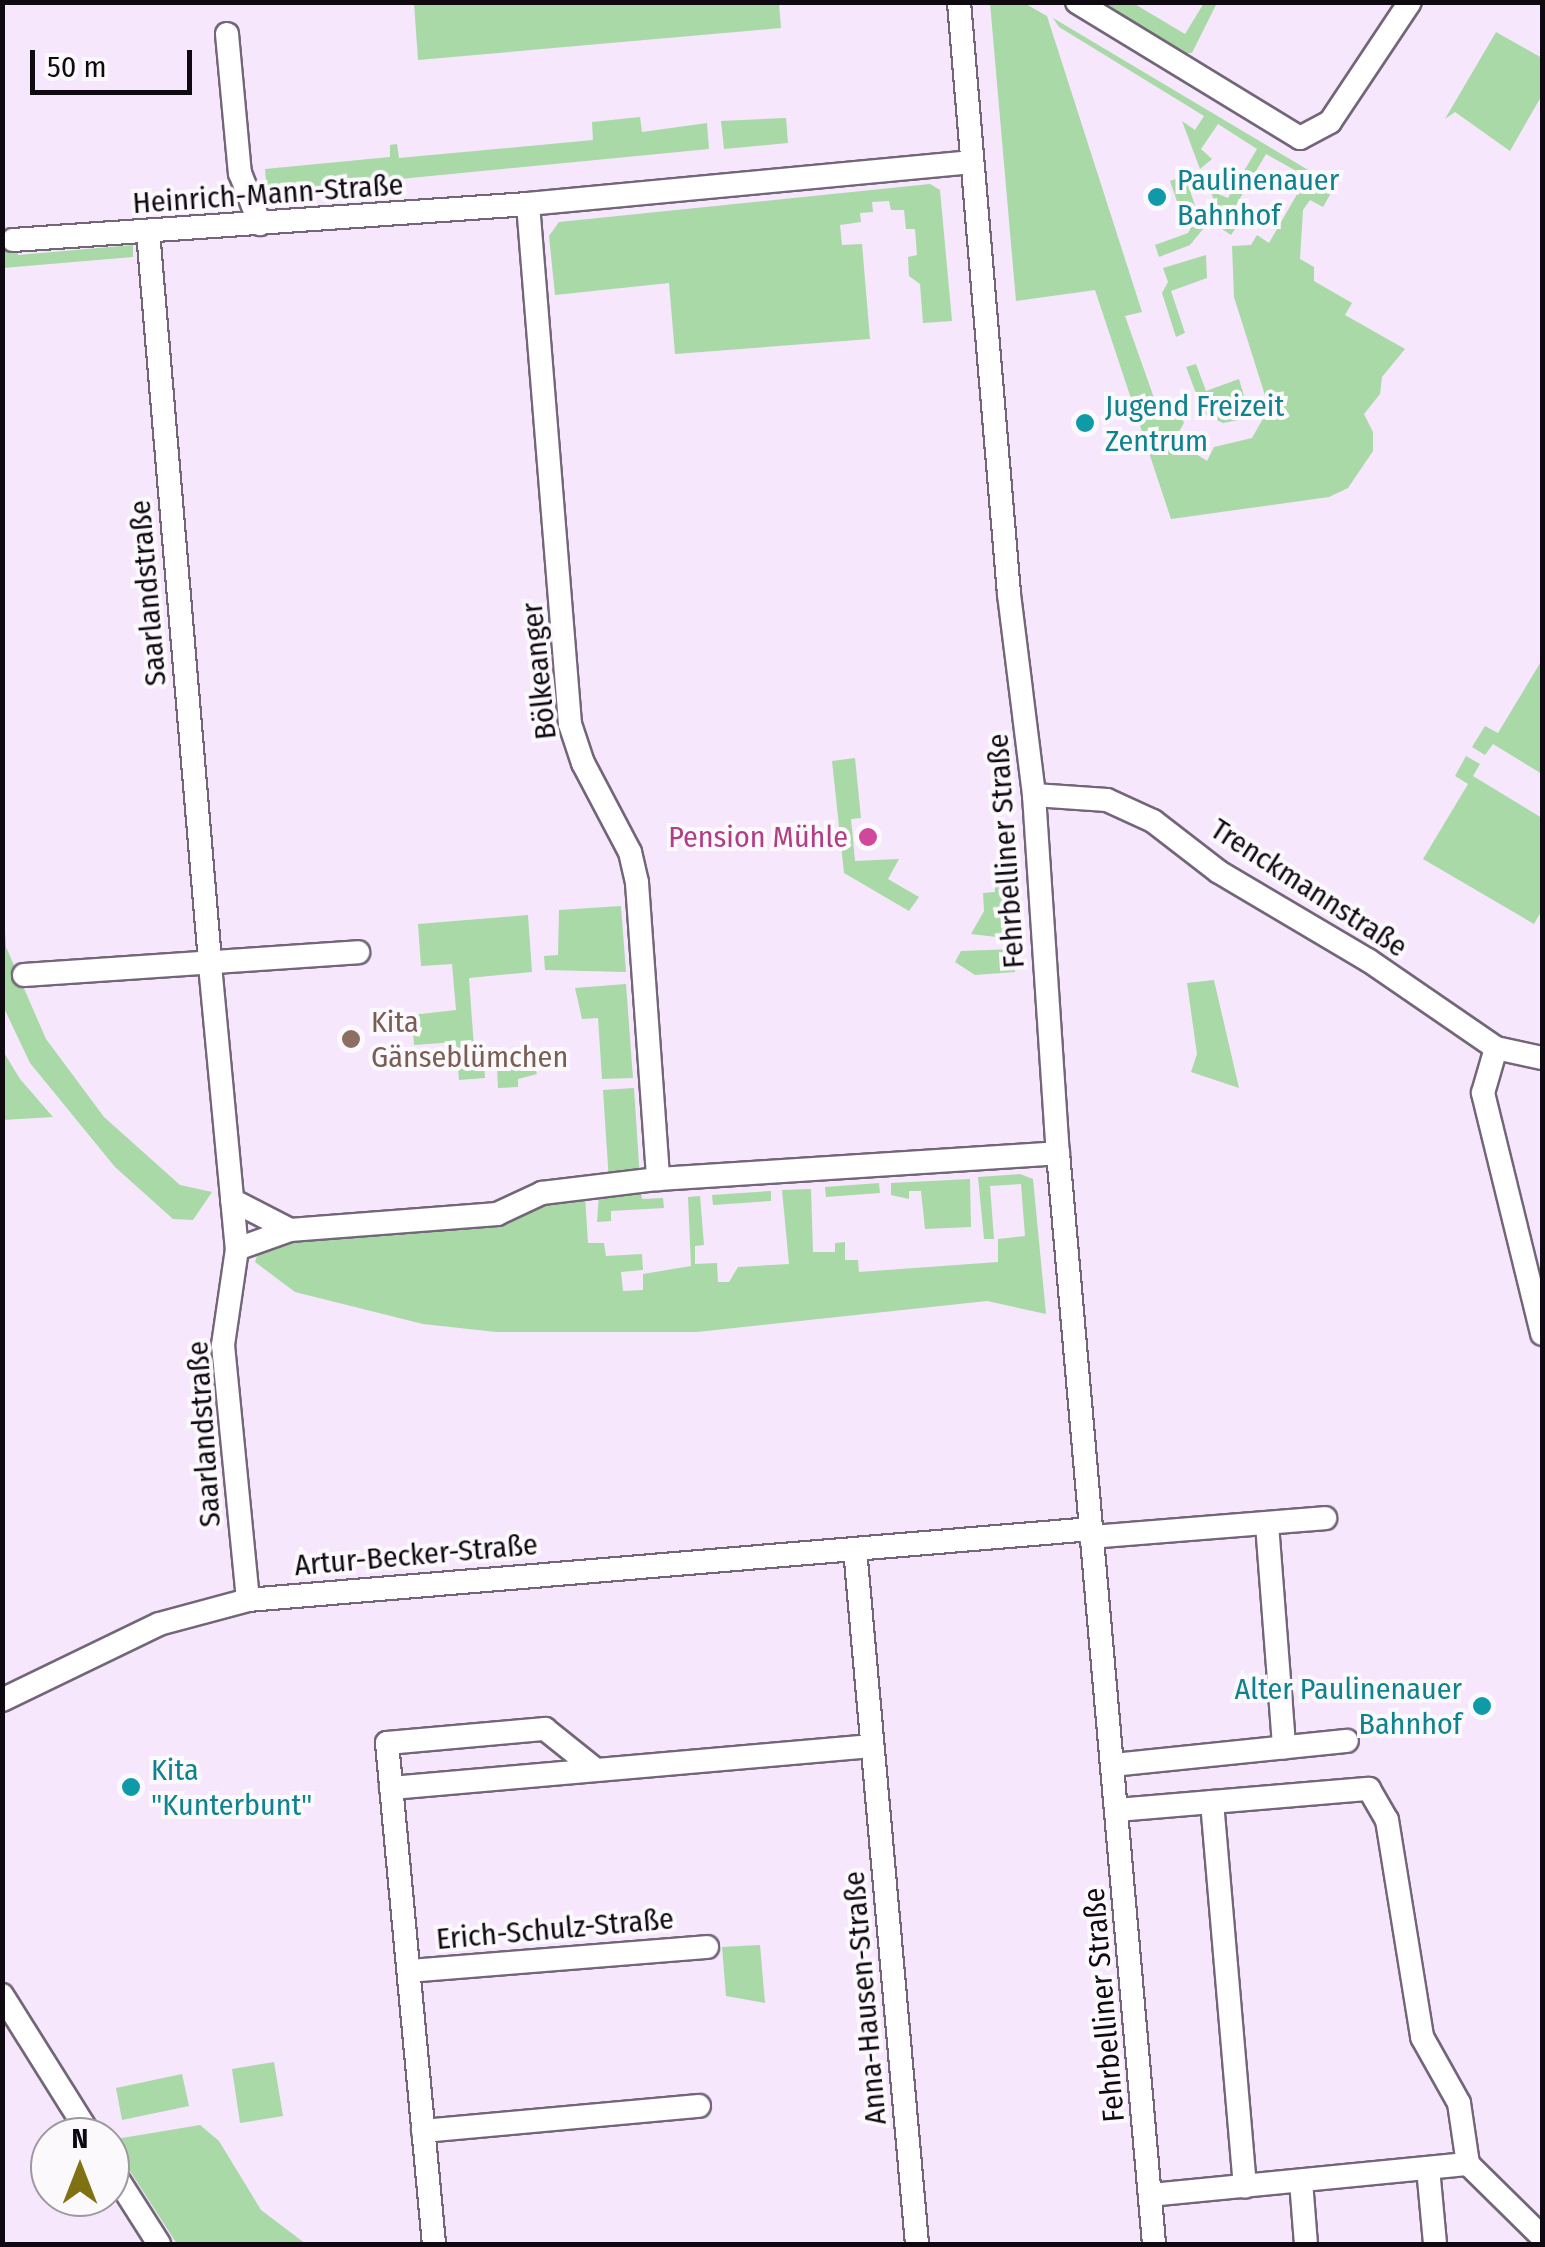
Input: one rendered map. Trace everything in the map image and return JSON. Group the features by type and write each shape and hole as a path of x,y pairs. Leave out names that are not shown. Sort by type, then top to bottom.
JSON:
{"street":[{"name":"Fehrbelliner Straße","path":"959,2 1034,795 1058,1154 1154,2244"},
{"path":"1077,2 1300,138 1330,122 1410,2"},
{"path":"227,34 240,173 260,224"},
{"path":"528,204 972,162"},
{"name":"Heinrich-Mann-Straße","path":"13,240 528,204"},
{"name":"Bölkeanger","path":"528,204 570,724 583,763 630,852 637,884 658,1179"},
{"name":"Saarlandstraße","path":"148,232 206,960 237,1249 223,1345 248,1600"},
{"name":"Trenckmannstraße","path":"1034,795 1107,800 1153,821 1219,872 1368,960 1496,1048 1542,1058"},
{"path":"24,975 184,960 358,952"},
{"path":"1496,1048 1483,1092 1542,1334"},
{"path":"237,1249 290,1230 497,1214 542,1193 658,1179 1058,1154"},
{"path":"232,1200 290,1230"},
{"path":"1091,1533 1325,1518"},
{"path":"1267,1524 1284,1747"},
{"name":"Artur-Becker-Straße","path":"2,1700 57,1668 158,1624 248,1600 1091,1533"},
{"path":"391,1788 872,1746 855,1550"},
{"name":"Erich-Schulz-Straße","path":"434,2244 387,1743 545,1729 596,1769"},
{"path":"1113,1765 1346,1741"},
{"name":"Anna-Hausen-Straße","path":"872,1746 917,2244"},
{"path":"1117,1810 1369,1789 1387,1820 1422,2037 1459,2103 1468,2164 1542,2237"},
{"path":"1212,1802 1245,2187"},
{"name":"Erich-Schulz-Straße","path":"408,1971 707,1947"},
{"path":"2,1995 79,2117"},
{"path":"424,2131 700,2106"},
{"path":"1150,2195 1468,2164"},
{"path":"1428,2168 1435,2244"},
{"path":"1301,2181 1306,2244"},
{"path":"130,2198 159,2244"}],"green space":[{"path":"414,3 779,3 781,28 418,60"},
{"path":"990,3 1024,3 1047,16 1142,312 1125,316 1159,412 1176,407 1184,423 1174,440 1207,461 1214,447 1252,438 1269,408 1234,297 1232,246 1251,245 1257,235 1269,243 1307,177 1266,154 1229,217 1239,223 1231,235 1222,229 1211,191 1228,198 1257,149 1218,124 1201,149 1212,159 1200,169 1182,121 1195,130 1204,116 1059,27 1053,18 1335,186 1323,207 1310,200 1303,210 1300,259 1314,267 1314,281 1352,303 1345,315 1405,349 1382,377 1380,394 1364,414 1373,432 1373,451 1348,488 1329,497 1171,519 1095,290 1016,301"},
{"path":"1106,3 1133,3 1185,34 1204,3 1217,3 1192,53 1179,53"},
{"path":"1496,32 1542,58 1542,95 1510,151 1455,112 1445,119"},
{"path":"640,117 642,132 707,123 709,149 267,192 265,169 390,157 390,145 397,144 399,158 593,140 592,122"},
{"path":"786,118 788,143 724,149 721,121"},
{"path":"1185,176 1203,229 1190,245 1159,257 1155,245 1188,233 1194,222 1190,211 1180,210 1170,181"},
{"path":"930,184 940,190 952,321 923,323 920,284 909,276 908,257 917,255 915,229 906,229 904,210 891,210 889,201 872,202 873,212 860,213 861,222 840,225 842,245 862,244 870,339 675,354 669,283 555,295 549,236 559,222"},
{"path":"133,245 133,257 3,268 3,247 17,246 18,255"},
{"path":"1206,255 1207,278 1171,291 1185,333 1176,337 1162,293 1168,282 1163,268"},
{"path":"1196,364 1206,391 1239,379 1247,406 1238,420 1223,423 1204,414 1186,367"},
{"path":"1542,660 1542,774 1493,744 1485,755 1472,747 1485,726 1498,733"},
{"path":"1466,756 1480,764 1473,776 1542,818 1542,910 1534,924 1423,859 1468,784 1455,776"},
{"path":"855,758 861,818 851,819 855,861 899,859 888,879 919,897 909,911 844,873 832,761"},
{"path":"994,865 1007,865 1013,939 971,934 984,911 983,893 995,892"},
{"path":"2,880 6,947 46,1039 104,1117 180,1185 212,1192 193,1220 173,1219 115,1167 30,1063 3,1006"},
{"path":"621,906 626,972 545,970 544,956 558,955 559,910"},
{"path":"528,915 532,972 469,978 474,1048 483,1048 485,1078 459,1080 456,1042 414,1045 412,1015 456,1010 452,964 421,966 418,924"},
{"path":"1014,949 1015,972 975,975 955,962 961,951"},
{"path":"1214,980 1239,1088 1191,1072 1197,1054 1187,983"},
{"path":"626,984 633,1078 602,1079 598,1018 582,1019 575,988"},
{"path":"3,1051 20,1079 53,1117 3,1120"},
{"path":"534,1065 537,1074 518,1079 518,1087 498,1088 497,1067"},
{"path":"634,1088 640,1180 609,1182 603,1090"},
{"path":"1020,1174 1033,1179 1046,1314 987,1301 697,1332 496,1332 423,1324 295,1292 255,1262 259,1249 293,1232 585,1195 588,1243 604,1243 606,1256 642,1254 643,1270 621,1272 623,1291 643,1290 643,1274 691,1266 688,1197 700,1196 704,1245 695,1246 695,1264 717,1263 718,1282 729,1282 738,1267 789,1264 782,1190 811,1189 813,1252 835,1252 835,1243 845,1242 845,1260 858,1260 859,1272 998,1262 998,1239 1025,1236 1021,1184 990,1186 994,1239 984,1239 978,1177"},
{"path":"970,1179 971,1227 925,1229 921,1191 909,1191 909,1199 891,1195 891,1183"},
{"path":"879,1183 880,1193 826,1197 825,1187"},
{"path":"641,1191 642,1199 663,1198 664,1208 611,1211 611,1221 597,1222 599,1194"},
{"path":"771,1191 771,1201 713,1205 712,1195"},
{"path":"760,1945 765,2003 726,1996 722,1947"},
{"path":"274,2062 283,2116 240,2123 232,2069"},
{"path":"182,2074 189,2106 121,2117 116,2088"},
{"path":"200,2125 219,2141 261,2210 306,2244 177,2244 130,2171 130,2137"}],"place":[{"name":"Paulinenauer Bahnhof","path":"1157,197"},
{"name":"Jugend Freizeit Zentrum","path":"1085,423"},
{"name":"Pension Mühle","path":"868,837"},
{"name":"Kita Gänseblümchen","path":"351,1039"},
{"name":"Alter Paulinenauer Bahnhof","path":"1482,1706"},
{"name":"Kita \"Kunterbunt\"","path":"131,1787"}]}
